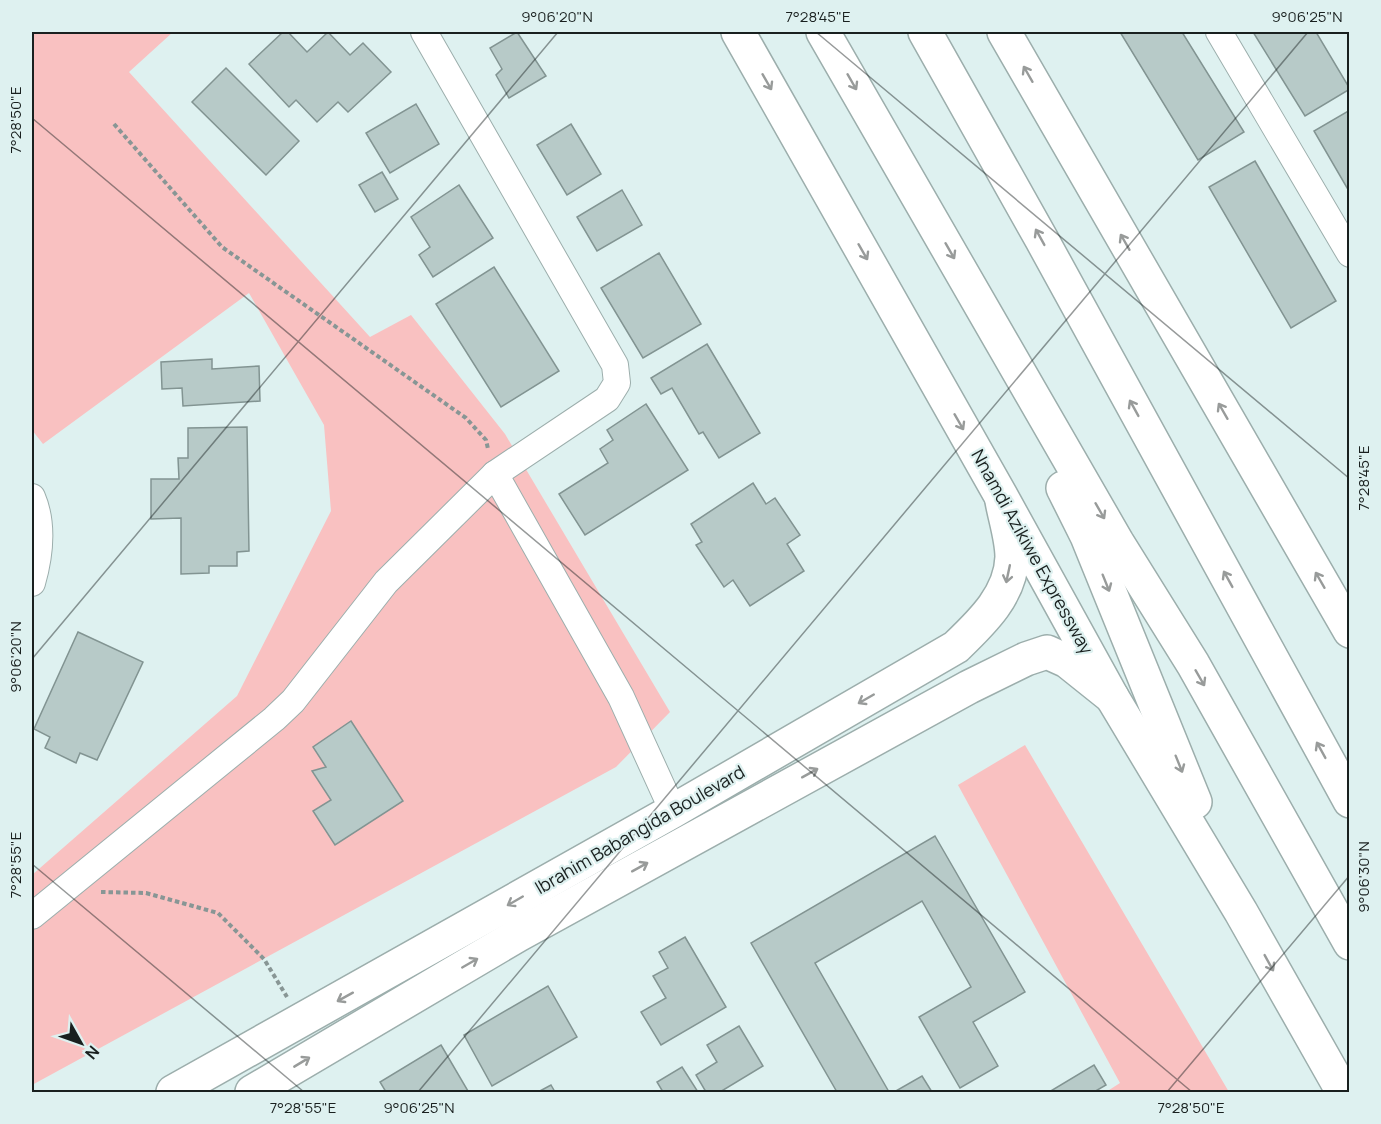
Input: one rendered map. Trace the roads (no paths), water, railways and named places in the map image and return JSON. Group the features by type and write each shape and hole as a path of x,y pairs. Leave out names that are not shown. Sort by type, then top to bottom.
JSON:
{"main road":[{"name":"Nnamdi Azikiwe Expressway","path":"738,32 1112,697 1340,1085"},
{"path":"823,32 1118,542 1199,675 1350,943"},
{"path":"925,32 1350,801"},
{"path":"1004,32 1350,631"},
{"path":"1000,337 1038,436 1087,536 1240,912"},
{"name":"Ibrahim Babangida Boulevard","path":"173,1092 673,811 948,652 981,623 996,603 1007,582 1012,557 1001,496"},
{"name":"Ibrahim Babangida Boulevard","path":"252,1092 528,929 981,681 1026,660 1047,652 1066,661 1112,697"}],"street":[{"path":"32,916 274,719 293,700 386,582 495,474 607,399 617,383 615,364 424,32"},
{"path":"1219,32 1350,254"},
{"path":"495,474 621,697 673,811"},
{"path":"32,497 38,512 39,557 32,583"}]}
